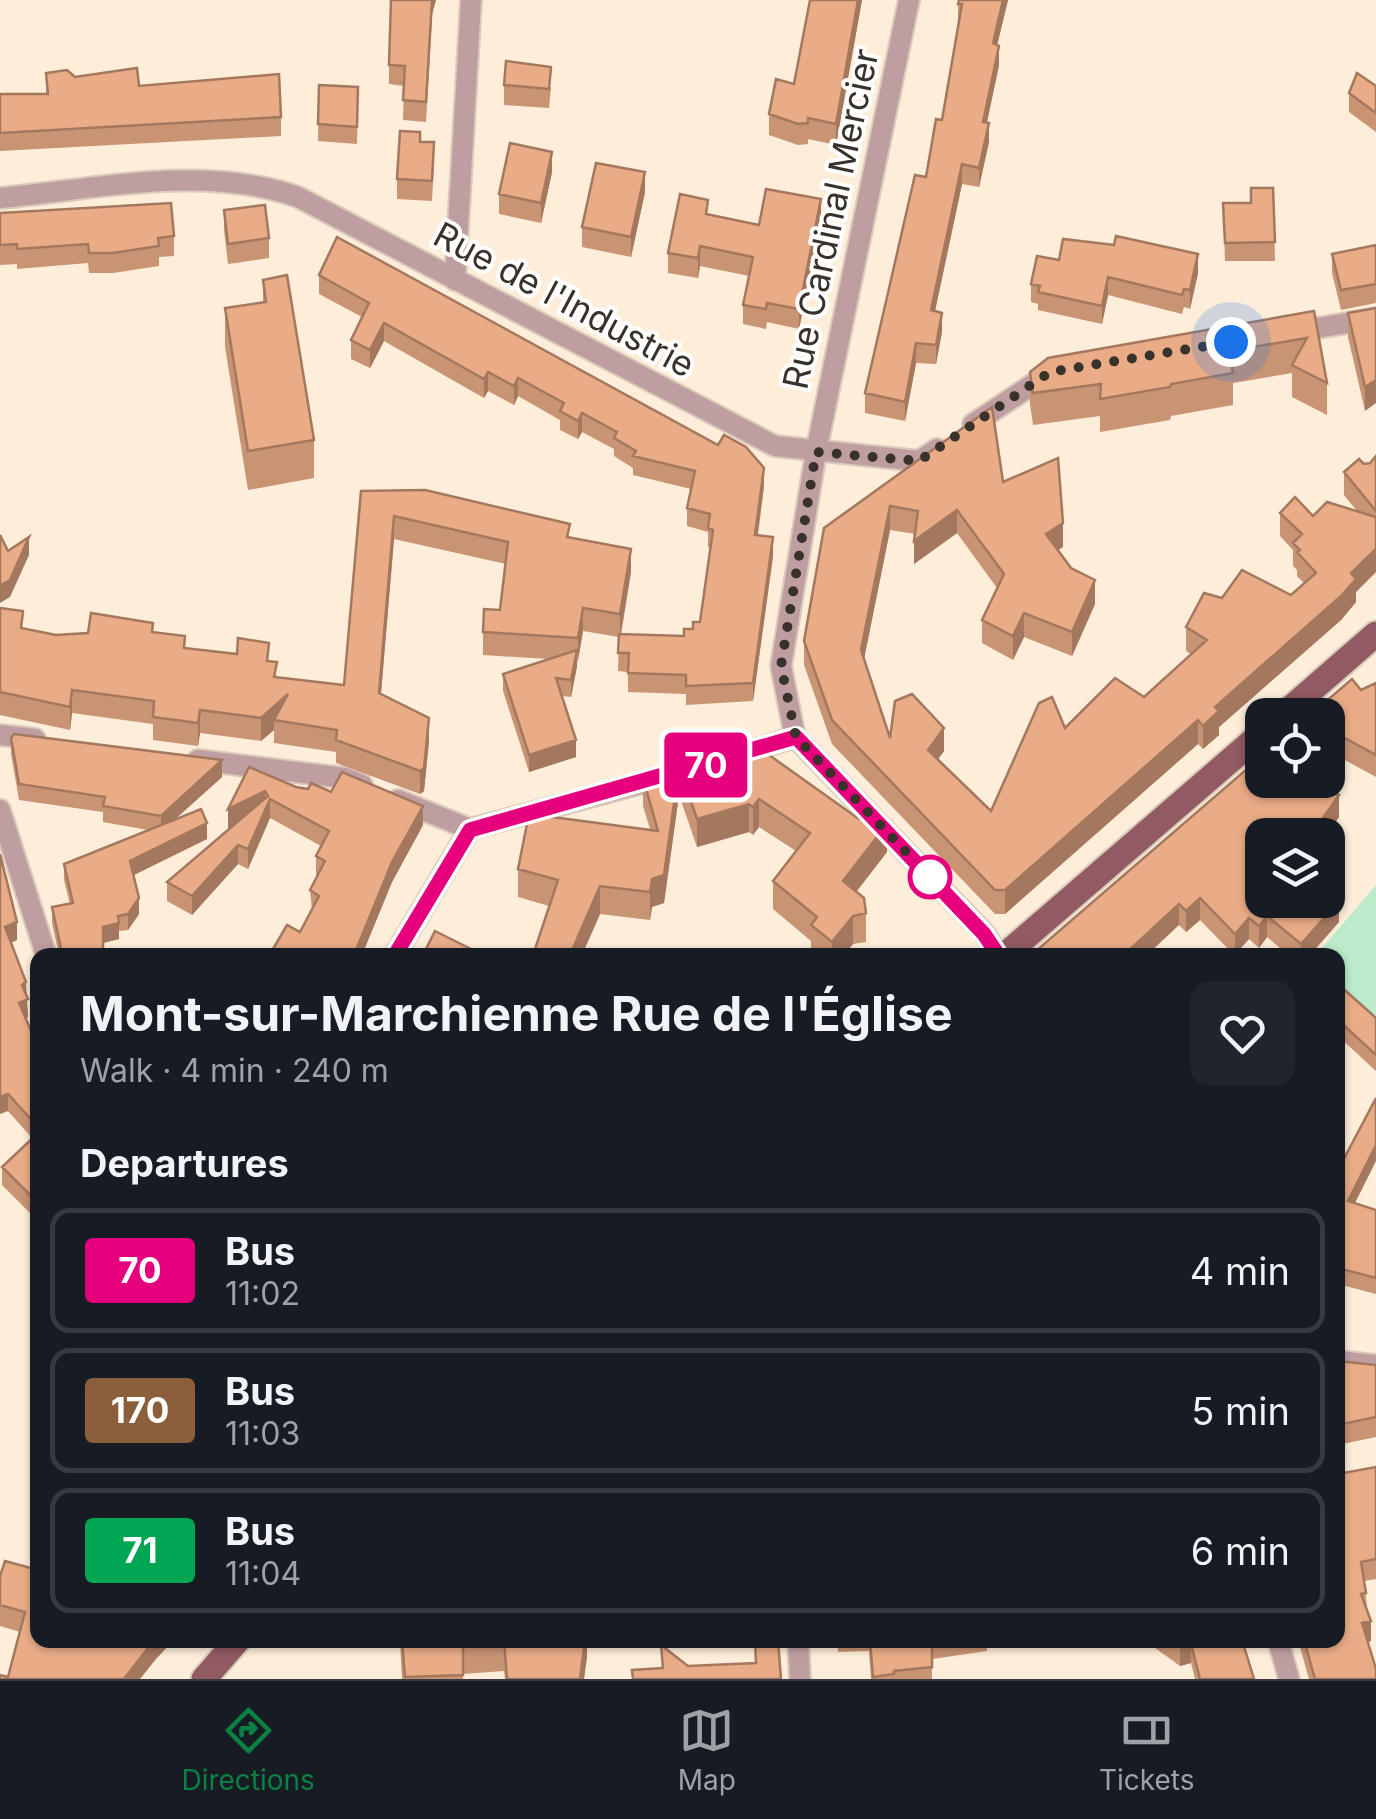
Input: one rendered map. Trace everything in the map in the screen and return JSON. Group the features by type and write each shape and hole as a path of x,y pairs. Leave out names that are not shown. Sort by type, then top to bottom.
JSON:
{"main road":[{"path":"1303,698 1376,634"},
{"path":"1010,948 1245,747"},
{"path":"204,1679 231,1648"}],"street":[{"path":"454,280 471,0"},
{"name":"Rue Cardinal Mercier","path":"816,452 909,0"},
{"name":"Rue de l'Industrie","path":"0,198 201,180 250,182 298,196 774,446 919,461 1050,372 1069,368"},
{"path":"1280,334 1376,318"},
{"path":"816,452 781,666 796,737 996,948"},
{"path":"0,735 58,742"},
{"path":"172,756 345,778 470,830 796,737"},
{"path":"0,810 44,948"},
{"path":"399,948 470,830"},
{"path":"1345,1362 1376,1365"},
{"path":"798,1648 800,1679"},
{"path":"1280,1648 1289,1679"}],"green space":[{"path":"1376,885 1376,1023 1345,996 1345,948 1322,948"}],"building":[{"path":"391,0 432,0 426,102 403,100 405,66 389,65"},
{"path":"810,0 858,0 836,124 808,118 808,123 798,124 769,114 776,79 794,84"},
{"path":"959,0 1003,0 993,43 999,46 983,122 989,123 979,168 962,164 931,310 942,313 936,345 916,343 905,402 865,393 915,175 926,177 936,119 942,120 962,4 958,4"},
{"path":"506,61 551,67 549,89 504,85"},
{"path":"137,68 139,86 279,74 281,117 0,133 0,94 48,94 46,73 67,70 75,77"},
{"path":"1357,73 1376,86 1376,113 1349,93"},
{"path":"319,85 358,87 357,127 318,124"},
{"path":"400,131 420,132 420,142 434,142 432,181 397,179"},
{"path":"510,143 552,152 541,203 499,194"},
{"path":"596,163 645,172 631,237 582,227"},
{"path":"1251,188 1273,188 1275,242 1225,243 1223,203 1251,203"},
{"path":"766,189 821,199 799,309 767,303 766,309 743,305 753,257 700,246 698,258 668,253 680,194 708,200 706,214 759,225"},
{"path":"171,203 174,236 158,238 159,246 89,253 88,244 17,249 17,244 0,245 0,213"},
{"path":"265,205 269,238 228,244 224,210"},
{"path":"1116,236 1198,254 1190,290 1184,289 1182,295 1108,277 1102,306 1038,292 1040,286 1031,284 1037,256 1059,260 1063,239 1114,245"},
{"path":"337,237 718,445 724,435 746,447 764,468 755,535 773,537 753,683 686,686 686,675 628,673 629,653 618,653 619,634 684,636 684,629 693,629 693,622 700,622 713,530 708,528 710,514 687,508 695,471 633,456 636,451 614,438 617,432 582,413 578,421 560,411 564,403 518,378 514,386 488,372 484,379 384,323 370,350 351,340 369,303 319,275"},
{"path":"1376,245 1376,284 1341,290 1332,254"},
{"path":"287,275 314,440 248,451 225,308 266,302 263,280"},
{"path":"1376,308 1376,380 1365,387 1348,313"},
{"path":"1314,311 1327,383 1292,365 1307,338 1229,351 1233,373 1170,387 1100,399 1101,384 1033,393 1030,372 1048,358"},
{"path":"992,407 1003,482 1058,458 1063,523 1046,534 1071,568 1095,580 1072,632 1024,613 1013,636 982,620 1004,574 957,510 914,541 918,511 890,506 861,650 890,738 895,701 912,694 944,728 928,750 991,811 1039,703 1052,697 1065,728 1115,678 1144,697 1207,640 1186,627 1204,593 1222,598 1242,570 1291,595 1316,573 1293,543 1302,534 1280,513 1295,497 1313,516 1327,502 1376,517 1376,549 1351,573 1356,579 1341,596 1215,707 1219,711 1203,726 1198,720 1005,890 995,890 832,720 804,641 824,528"},
{"path":"1376,456 1376,511 1344,472 1359,459 1370,463"},
{"path":"425,490 570,524 567,537 631,549 620,614 583,608 578,638 483,632 484,609 500,610 508,542 394,516 379,693 429,718 424,768 420,771 336,740 337,730 274,720 288,694 261,718 200,710 198,723 153,717 154,701 72,690 70,707 0,692 0,608 23,611 21,628 56,635 88,633 91,613 153,623 152,632 185,636 184,648 237,654 238,638 269,643 267,661 277,662 274,677 344,685 361,491"},
{"path":"0,535 8,551 29,537 10,580 0,586"},
{"path":"577,650 571,680 556,678 576,740 529,755 503,674"},
{"path":"1352,679 1361,690 1376,683 1376,755 1345,738 1345,698 1330,698"},
{"path":"14,734 222,760 161,816 103,806 105,797 19,784 11,738"},
{"path":"760,743 762,750 859,819 868,808 887,824 843,881 864,898 866,913 853,916 832,942 811,925 817,917 773,881 810,833 759,799 753,807 749,804 697,819 679,767"},
{"path":"249,767 296,787 308,789 311,783 331,792 342,772 423,806 392,862 357,948 274,948 287,925 300,932 319,896 310,890 325,861 316,856 329,831 270,799 248,849 238,845 192,896 167,882 268,796 265,791 228,809"},
{"path":"679,767 664,875 652,879 650,892 600,886 573,948 535,948 558,880 518,869 529,814 658,831 643,778"},
{"path":"1245,771 1245,798 1337,798 1323,818 1245,818 1245,918 1249,918 1235,934 1200,898 1186,911 1179,904 1132,948 1039,948"},
{"path":"201,809 207,823 130,861 139,898 128,914 118,916 119,923 103,927 103,948 61,948 52,907 73,903 64,864"},
{"path":"0,854 17,922 5,927 26,982 22,985 28,999 19,1003 30,1028 30,1118 8,1094 0,1097"},
{"path":"1249,918 1265,918 1259,926"},
{"path":"1269,918 1324,918 1301,944"},
{"path":"435,931 469,948 426,948"},
{"path":"1345,990 1376,1018 1376,1055 1345,1026"},
{"path":"1376,1098 1376,1145 1348,1201 1376,1210 1376,1278 1345,1270 1345,1157"},
{"path":"30,1141 30,1195 2,1167"},
{"path":"1345,1362 1376,1365 1376,1417 1345,1424"},
{"path":"1376,1467 1376,1559 1361,1562 1366,1593 1361,1594 1371,1621 1362,1623 1376,1679 1315,1679 1306,1648 1345,1648 1345,1473"},
{"path":"5,1561 30,1568 30,1648 148,1648 124,1679 0,1679 0,1675 8,1677 25,1612 0,1605 0,1576"},
{"path":"403,1648 463,1648 463,1675 405,1677"},
{"path":"505,1648 584,1648 580,1679 507,1679"},
{"path":"661,1648 688,1666 756,1663 755,1648 779,1648 781,1679 633,1679 632,1670 663,1668"},
{"path":"871,1648 932,1648 932,1667 873,1677"},
{"path":"1192,1648 1244,1648 1254,1679 1200,1679"}],"bus line":[{"name":"70","path":"399,948 470,830 657,780 796,737 993,948"}],"route":[{"path":"930,877 796,737 781,666 816,452 919,461 1050,372 1231,342"}]}
